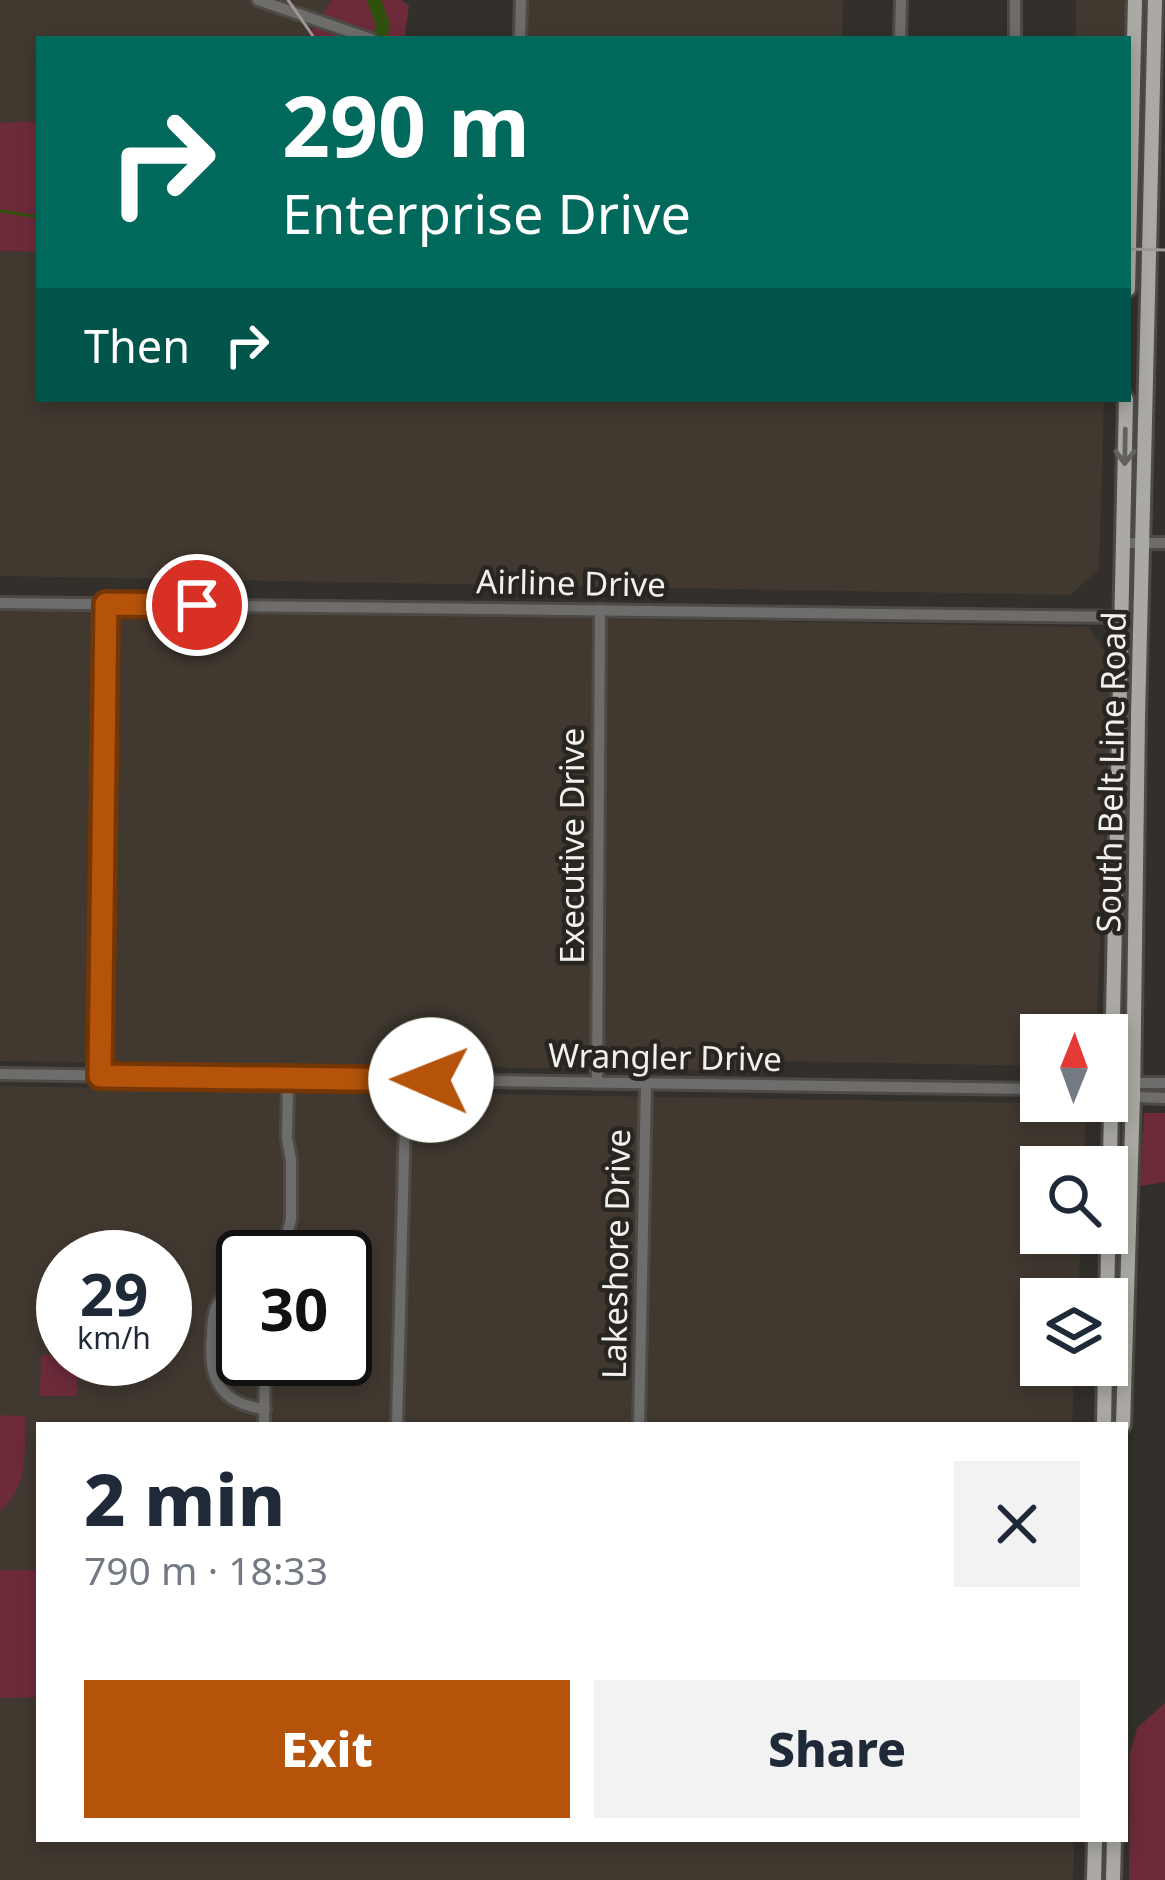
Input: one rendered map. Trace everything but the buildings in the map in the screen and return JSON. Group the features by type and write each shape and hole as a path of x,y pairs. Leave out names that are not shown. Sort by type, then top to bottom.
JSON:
{"main road":[{"path":"1136,0 1131,98 1158,99"},
{"name":"South Belt Line Road","path":"1123,1422 1148,289 1158,120 1155,0"},
{"path":"1131,287 1148,289"},
{"name":"South Belt Line Road","path":"1111,1014 1126,402"},
{"path":"1117,836 1136,836"},
{"name":"South Belt Line Road","path":"1107,1278 1109,1122"},
{"path":"1104,1422 1105,1386"},
{"path":"1094,1880 1095,1842"},
{"path":"1113,1880 1114,1842"}],"street":[{"path":"258,0 359,36"},
{"path":"520,36 521,0"},
{"path":"900,36 901,0"},
{"path":"1015,0 1015,36"},
{"path":"1123,543 1165,543"},
{"name":"Airline Drive","path":"0,603 1141,617"},
{"path":"100,1076 106,604"},
{"name":"Executive Drive","path":"597,1083 600,610"},
{"name":"Wrangler Drive","path":"0,1074 1020,1089"},
{"path":"288,1078 288,1230"},
{"path":"397,1422 406,1080"},
{"name":"Lakeshore Drive","path":"639,1422 646,1084"},
{"path":"1128,1090 1165,1084"},
{"path":"1133,1090 1165,1098"},
{"path":"216,1307 211,1341 216,1379"},
{"path":"219,1386 242,1406 265,1409"},
{"path":"264,1422 265,1386"}],"shaded area":[{"path":"0,0 333,2 306,36 36,36 36,121 0,123"},
{"path":"332,0 401,0 409,6 404,36 308,36"},
{"path":"524,0 843,0 842,36 523,36"},
{"path":"1076,0 1126,0 1126,36 1076,36"},
{"path":"36,121 36,252 0,251 0,123"},
{"path":"0,251 36,252 36,402 1104,402 1099,569 1070,595 0,576"},
{"path":"0,609 1089,627 1112,665 1097,1014 1020,1014 1020,1066 784,1061 781,1071 0,1061"},
{"path":"0,1086 1020,1103 1020,1122 1085,1122 1085,1146 1020,1146 1020,1254 1080,1254 1079,1278 1020,1278 1020,1386 1074,1386 1072,1422 36,1422 36,1842 1074,1842 1073,1880 0,1880"},
{"path":"1144,1113 1165,1113 1165,1182 1140,1186"},
{"path":"40,1386 77,1386 77,1396 40,1396"},
{"path":"0,1415 25,1416 25,1442 21,1479 0,1511"},
{"path":"0,1570 36,1570 36,1697 0,1698"},
{"path":"1165,1703 1165,1880 1129,1880 1130,1754 1137,1728"}],"waterway":[{"path":"374,0 383,25 380,36"},
{"path":"0,211 36,217"}],"railway":[{"path":"288,0 313,36"},
{"path":"1131,249 1165,250"}],"route":[{"path":"197,605 106,604 100,1076 431,1080"}]}
